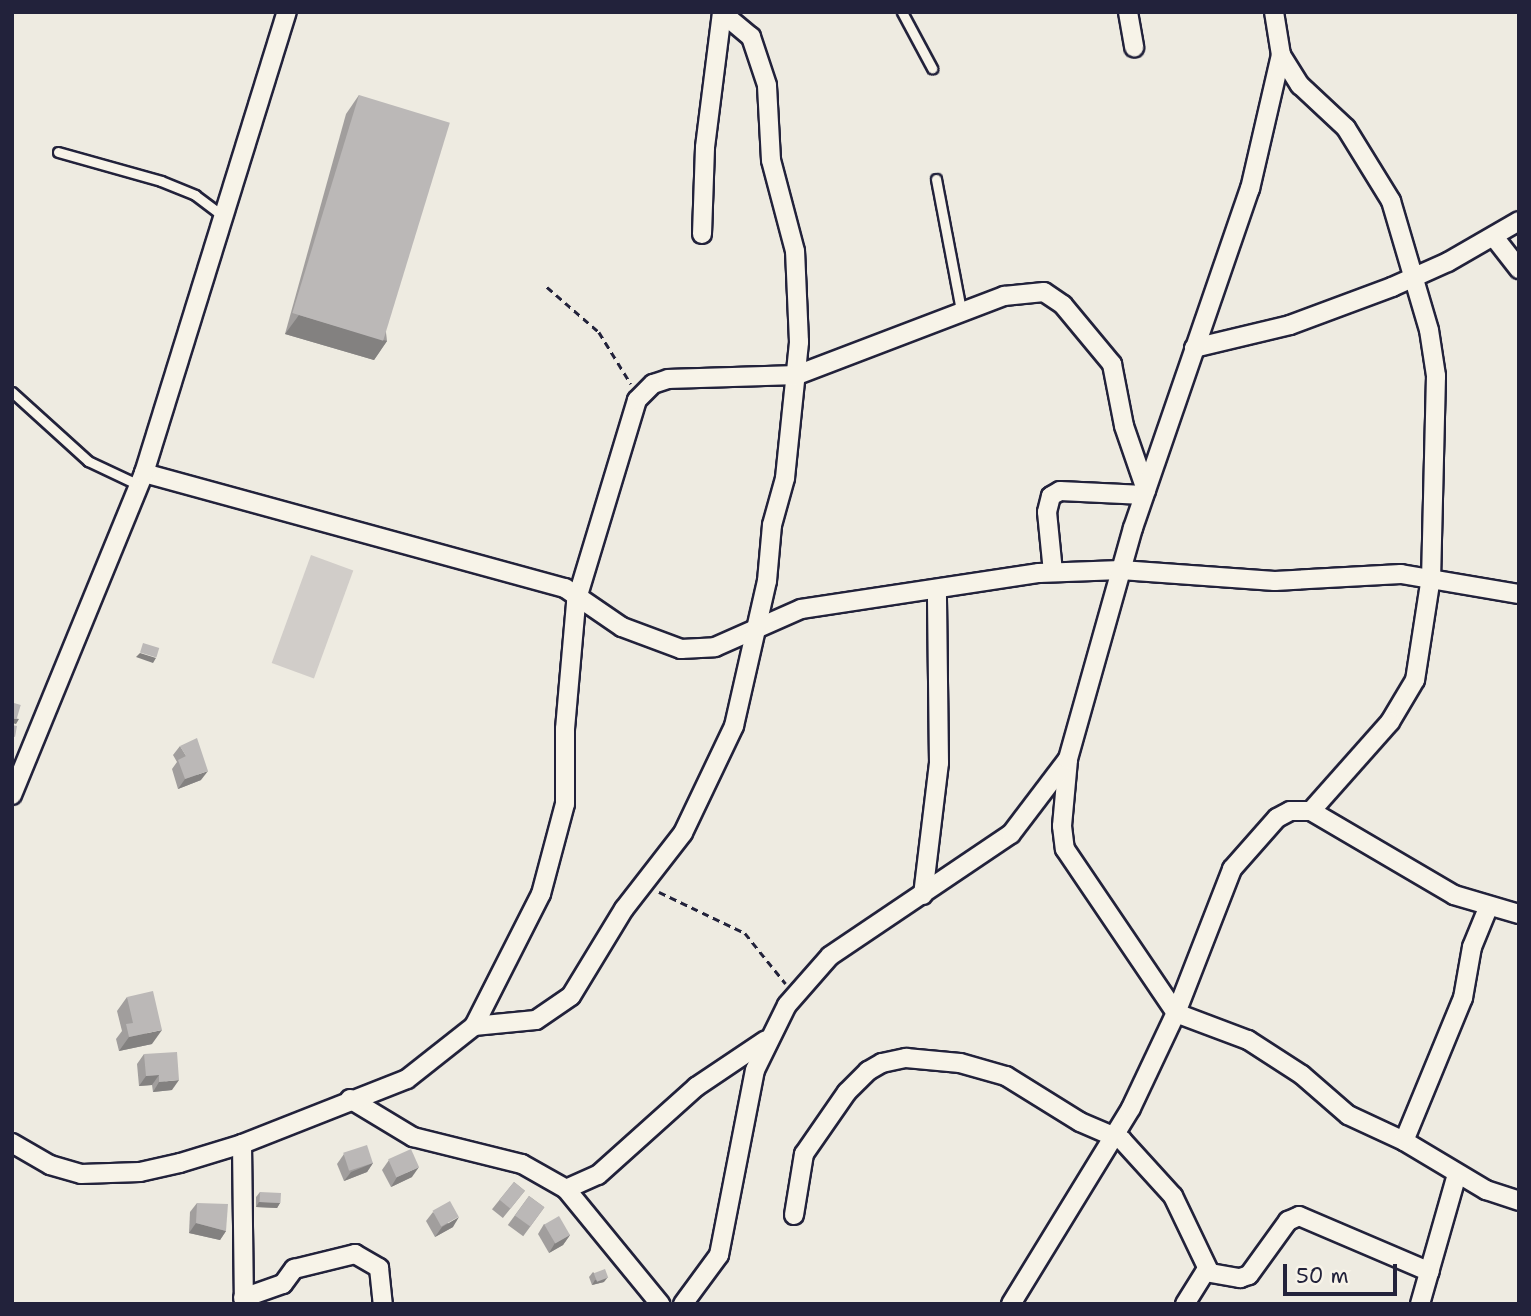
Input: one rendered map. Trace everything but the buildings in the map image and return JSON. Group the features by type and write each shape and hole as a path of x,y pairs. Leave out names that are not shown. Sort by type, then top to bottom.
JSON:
{"street":[{"path":"12,795 142,479 287,12"},
{"path":"1128,12 1134,47"},
{"path":"1274,12 1281,55 1251,189 1145,493 1068,758 1062,826 1065,849 1176,1013 1248,1040 1314,1084 1348,1115 1404,1141 1457,1174 1519,1202"},
{"path":"702,234 705,147 722,13"},
{"path":"474,1026 536,1020 571,996 646,880 683,833 727,746 756,628 767,581 772,525 785,478 797,375 795,259 771,160 769,94 751,37 722,13"},
{"path":"1281,55 1300,85 1346,128 1377,174 1398,220 1429,330 1436,376 1431,578 1416,680 1408,697 1311,811"},
{"path":"1194,348 1290,326 1413,279 1519,221"},
{"path":"1494,237 1519,269"},
{"path":"12,1143 67,1171 104,1175 140,1172 242,1144 350,1099 407,1079 474,1026 534,911 565,804 565,729 579,594 637,400 653,384 668,379 797,375 961,310 1031,290 1044,292 1063,305 1112,364 1124,426 1145,493"},
{"path":"142,479 579,594 622,627 681,649 715,647 801,609 1053,572 1121,570 1263,581 1401,574 1519,594"},
{"path":"1053,572 1047,512 1051,496 1060,491 1145,493"},
{"path":"923,895 939,763 937,589"},
{"path":"684,1304 719,1255 748,1099 766,1040 797,992 830,956 1011,834 1068,758"},
{"path":"1011,1304 1115,1135 1176,1013 1232,869 1277,818 1290,811 1311,811 1410,873 1488,908 1519,914"},
{"path":"1404,1141 1463,998 1472,947 1488,908"},
{"path":"566,1189 598,1175 696,1087 766,1040"},
{"path":"794,1215 799,1174 813,1138 847,1092 882,1063 906,1058 988,1069 1080,1122 1115,1135 1165,1184 1209,1271 1237,1278 1249,1275 1288,1221 1304,1215 1430,1272"},
{"path":"350,1099 413,1136 522,1164 566,1189 599,1224 660,1304"},
{"path":"242,1144 244,1301 284,1284 294,1269 355,1254 379,1268 383,1304"},
{"path":"1420,1304 1457,1174"},
{"path":"1185,1304 1209,1271"}],"lane":[{"path":"902,12 932,68"},
{"path":"58,152 161,181 195,195 224,217"},
{"path":"936,179 961,310"},
{"path":"12,392 88,461 142,479"}],"path":[{"path":"547,287 587,320 609,345 637,400"},
{"path":"646,880 685,906 745,933 797,992"}],"shaded area":[{"path":"311,555 353,570 314,678 272,663"}]}
